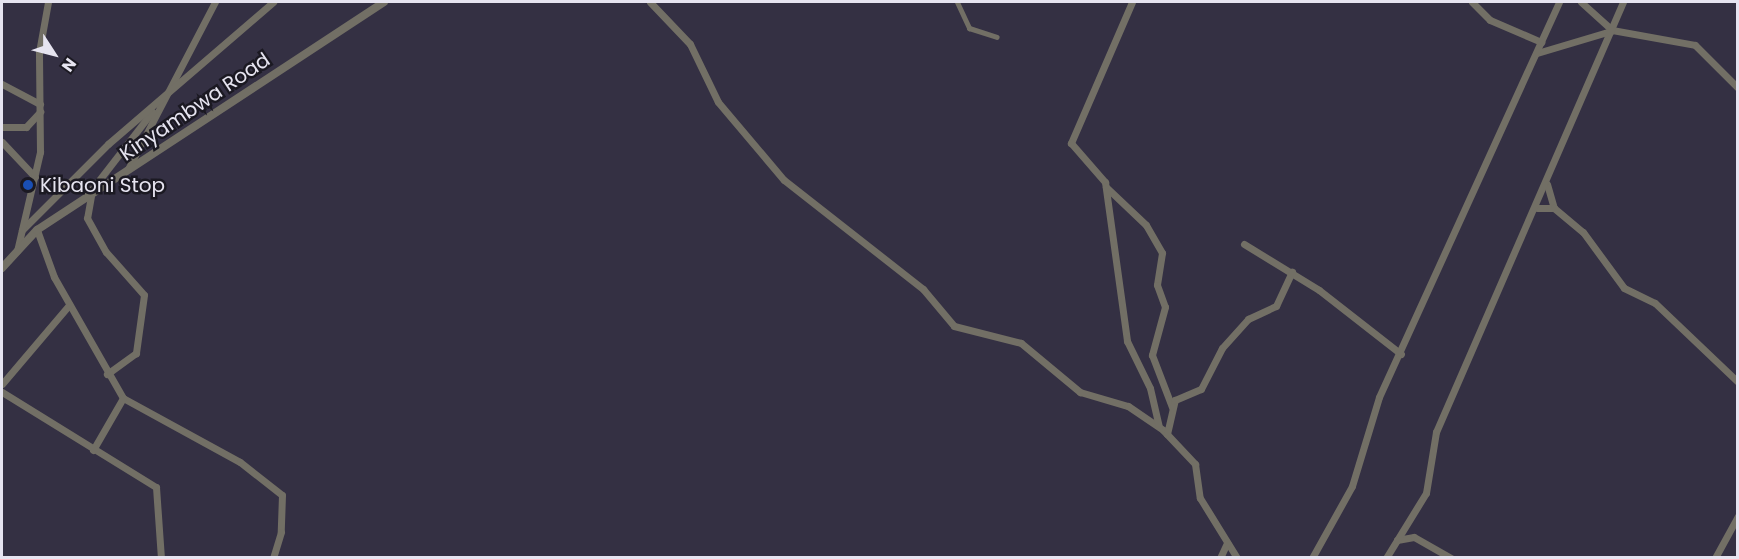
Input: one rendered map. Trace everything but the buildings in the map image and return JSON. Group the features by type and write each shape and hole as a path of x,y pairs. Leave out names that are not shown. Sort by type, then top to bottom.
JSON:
{"street":[{"path":"17,250 35,177 40,108 39,52 48,2"},
{"path":"126,173 215,2"},
{"path":"22,230 44,202 273,2"},
{"name":"Kinyambwa Road","path":"2,268 36,230 384,2"},
{"path":"650,2 690,44 718,102 784,180 922,289 954,326 1021,344 1080,392 1128,406 1160,427 1195,464 1197,492 1237,558"},
{"path":"957,2 969,28 997,37"},
{"path":"1132,2 1070,140 1106,187 1146,225 1162,253 1157,285 1165,308 1152,355 1172,407"},
{"path":"1472,2 1490,20 1541,42"},
{"path":"1312,558 1352,486 1378,397 1401,354 1559,2"},
{"path":"1581,2 1612,30"},
{"path":"1386,558 1426,493 1436,432 1505,267 1537,208 1623,2"},
{"path":"1534,55 1549,46 1612,30 1695,45 1737,88"},
{"path":"2,84 40,108"},
{"path":"108,374 136,353 144,295 106,252 87,218 87,198 162,100"},
{"path":"2,127 26,127 40,108"},
{"path":"2,142 35,177"},
{"path":"1547,184 1554,208 1583,232 1624,288 1655,303 1737,381"},
{"path":"1106,187 1128,341 1150,388 1160,427"},
{"path":"1537,208 1554,208"},
{"path":"36,230 69,305 123,398 275,486 284,503 273,558"},
{"path":"1244,244 1292,271 1401,354"},
{"path":"1167,434 1172,407 1182,394 1201,390 1222,348 1248,319 1276,306 1292,271"},
{"path":"2,384 69,305"},
{"path":"2,392 159,489 159,558"},
{"path":"93,450 123,398"},
{"path":"1715,558 1737,516"},
{"path":"1397,540 1414,537 1451,558"},
{"path":"1220,558 1227,543"}],"place":[{"name":"Kibaoni Stop","path":"28,185"}]}
